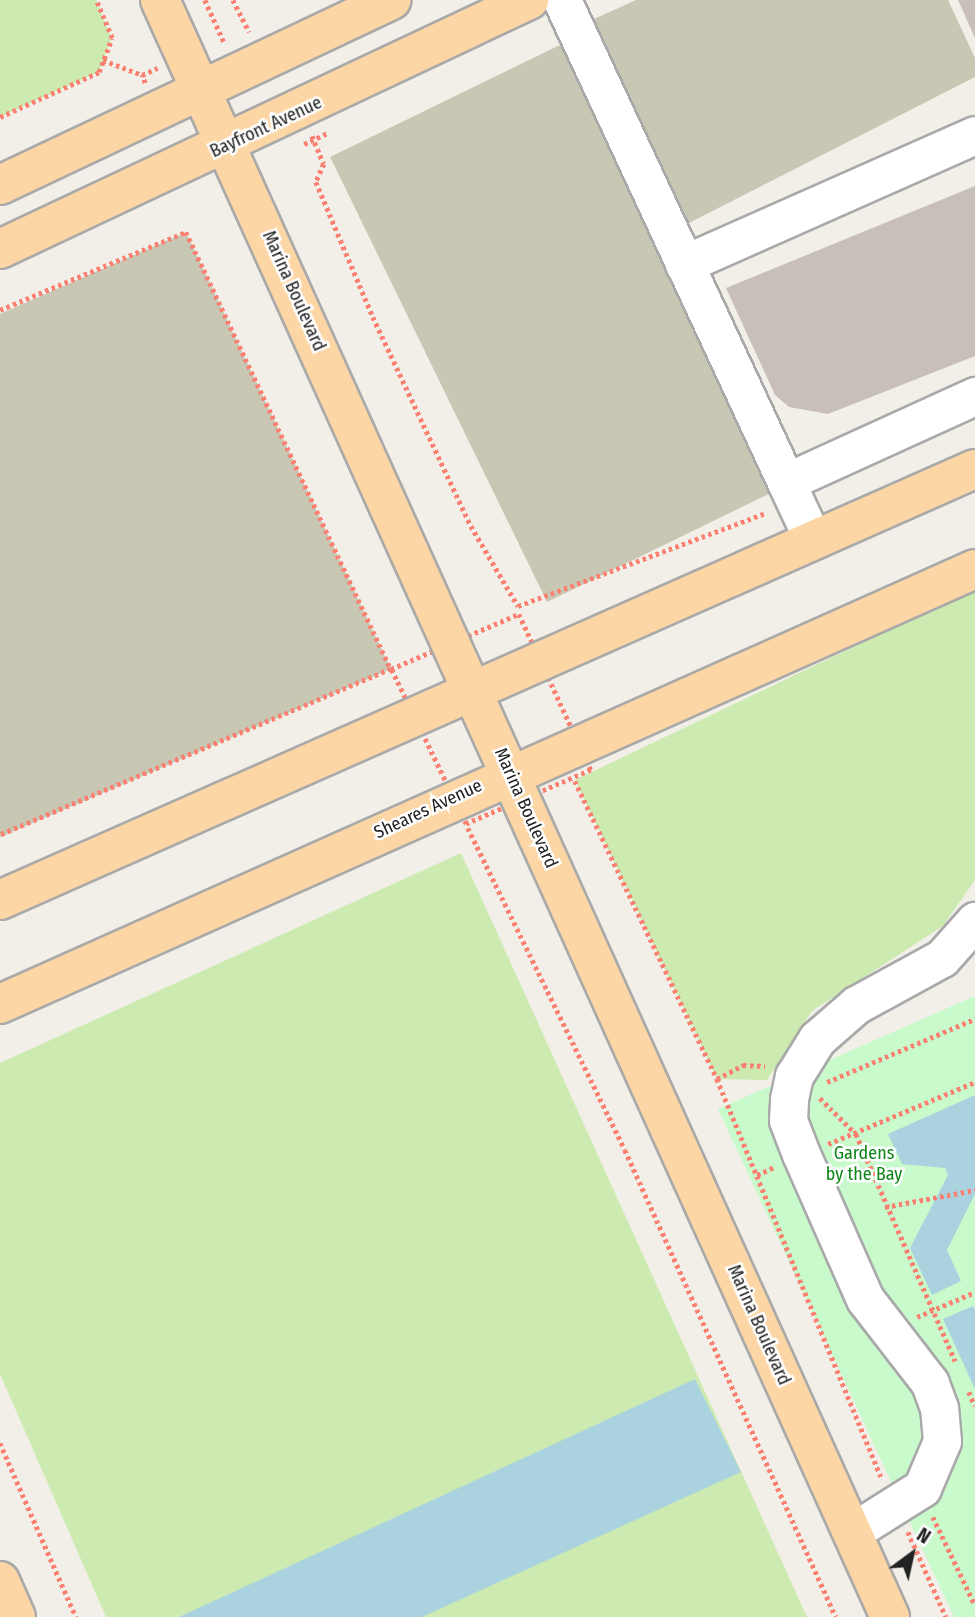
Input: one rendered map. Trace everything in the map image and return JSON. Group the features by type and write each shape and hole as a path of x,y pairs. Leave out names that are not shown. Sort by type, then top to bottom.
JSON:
{"main road":[{"name":"Marina Boulevard","path":"160,0 890,1617"},
{"path":"0,185 391,0"},
{"name":"Bayfront Avenue","path":"0,249 225,146 529,0"},
{"path":"0,900 975,470"},
{"name":"Sheares Avenue","path":"0,1004 510,772 975,569"},
{"path":"0,1581 16,1617"}],"lane":[{"path":"565,9 813,540"},
{"path":"684,264 975,135"},
{"path":"791,492 975,396"},
{"path":"852,1532 912,1506 942,1441 930,1383 864,1298 788,1120 802,1082 827,1030 856,1005 942,958 975,921"}],"path":[{"path":"0,117 99,72 112,38 96,0"},
{"path":"205,0 225,41"},
{"path":"233,0 249,32"},
{"path":"103,60 142,75"},
{"path":"313,140 324,164 316,183 373,317 471,526 518,606 791,492"},
{"path":"0,310 186,232 391,669 0,835"},
{"path":"575,780 717,1079 912,1506 946,1617"},
{"path":"454,830 466,824 535,965 836,1617"},
{"path":"802,1082 975,1020"},
{"path":"717,1079 743,1065 776,1067 802,1082 856,1134 885,1208 959,1370"},
{"path":"801,1154 856,1134 975,1082"},
{"path":"885,1208 975,1190"},
{"path":"888,1331 975,1292"},
{"path":"964,1382 975,1406"},
{"path":"0,1443 76,1617"},
{"path":"912,1506 975,1605"}],"shaded area":[{"path":"636,0 948,0 975,58 975,77 685,225 583,24"},
{"path":"562,44 779,489 547,602 330,157"},
{"path":"186,232 391,669 0,837 0,314"}],"green space":[{"path":"0,0 96,0 112,38 99,72 0,117"},
{"path":"975,589 975,880 943,926 812,1011 767,1080 717,1079 575,780"},
{"path":"461,853 807,1617 106,1617 0,1374 0,1063"},
{"name":"Gardens by the Bay","path":"975,996 975,1617 954,1617 718,1109"}],"water":[{"path":"975,1095 975,1194 947,1250 961,1281 932,1295 910,1248 948,1175 945,1168 902,1164 888,1134"},
{"path":"973,1306 975,1310 975,1389 943,1319"},
{"path":"695,1379 741,1472 422,1617 179,1617"}],"building":[{"path":"958,0 975,0 975,38"},
{"path":"975,186 975,356 828,414 789,407 775,395 726,288"}]}
